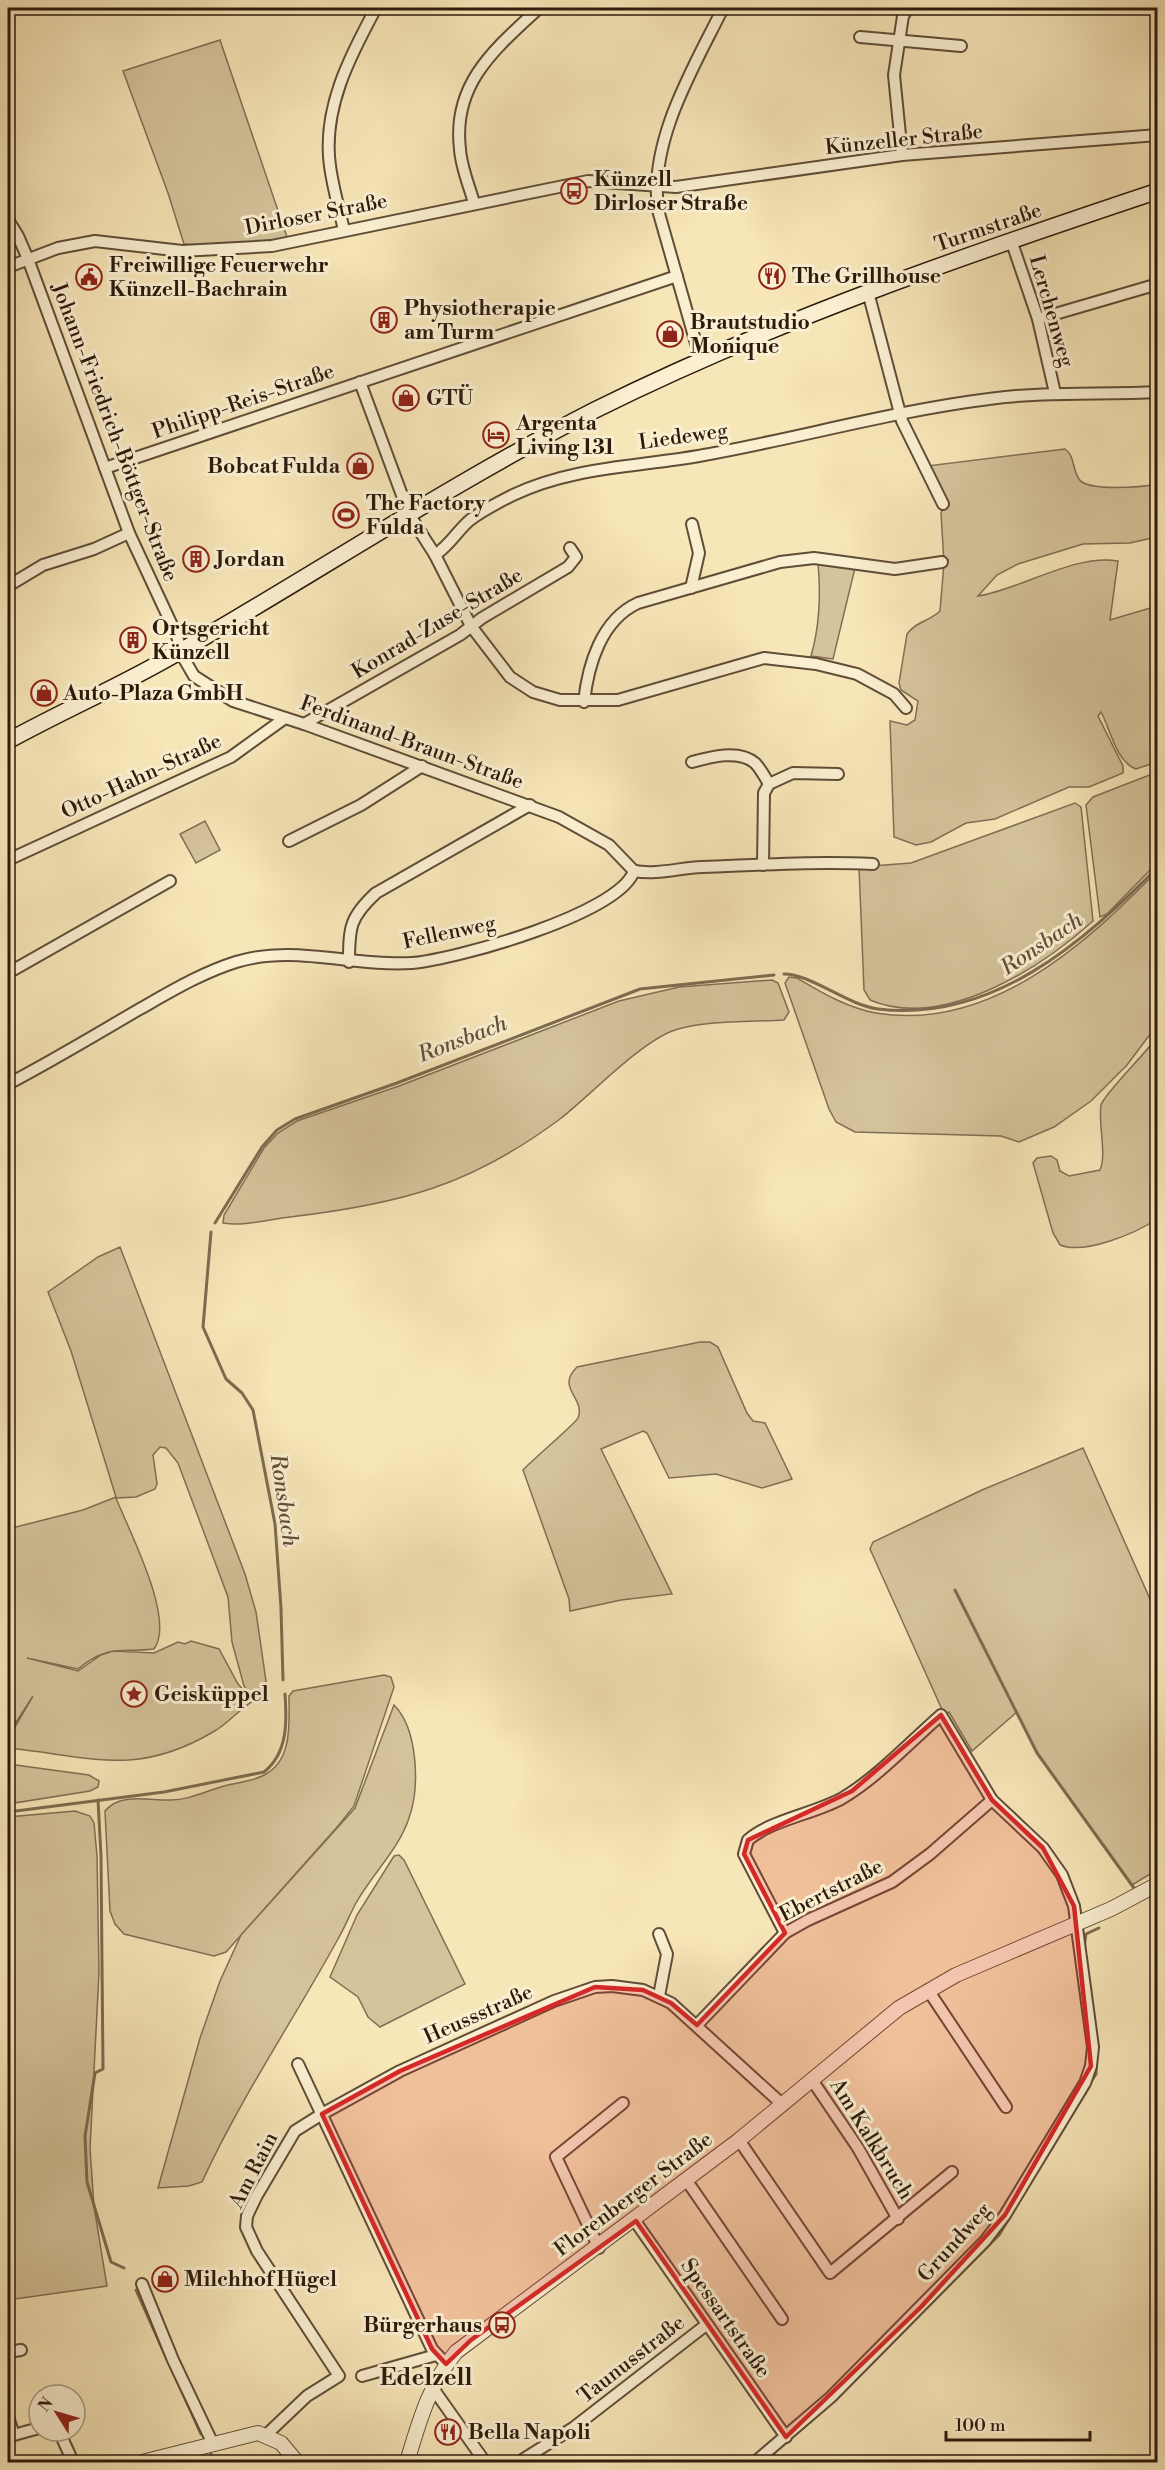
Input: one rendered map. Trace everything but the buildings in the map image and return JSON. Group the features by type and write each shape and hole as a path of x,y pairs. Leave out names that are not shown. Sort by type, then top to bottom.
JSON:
{"main road":[{"name":"Turmstraße","path":"8,741 181,651 409,514 594,411 701,361 868,292 1011,240 1158,191"}],"street":[{"path":"344,230 330,165 330,132 335,100 350,56 376,8"},
{"path":"474,203 459,141 461,120 469,87 479,67 493,51 539,8"},
{"path":"701,361 658,210 655,185 679,100 723,8"},
{"path":"902,155 894,75 903,16 908,8"},
{"path":"860,37 961,46"},
{"name":"Künzeller Straße","path":"655,185 676,187 742,179 902,155 1158,135"},
{"name":"Dirloser Straße","path":"8,267 69,245 95,241 165,250 214,251 272,246 588,181 655,185"},
{"path":"8,220 28,259"},
{"name":"Lerchenweg","path":"1011,240 1038,319 1055,393"},
{"name":"Johann-Friedrich-Böttger-Straße","path":"28,259 129,533 181,651"},
{"name":"Philipp-Reis-Straße","path":"105,468 677,276"},
{"path":"1038,319 1158,284"},
{"path":"868,292 899,413 943,504"},
{"name":"Philipp-Reis-Straße","path":"360,382 409,514"},
{"name":"Liedeweg","path":"435,555 449,546 470,520 485,510 544,482 612,467 701,456 899,413 993,398 1055,393 1158,392"},
{"path":"409,514 435,555 471,626 510,677 533,692 560,700 584,702 618,700 764,658 816,664 857,674 894,694 906,708"},
{"path":"691,588 699,553 692,524"},
{"path":"8,586 44,565 94,549 129,533"},
{"name":"Konrad-Zuse-Straße","path":"304,724 568,567 576,557 570,548"},
{"path":"584,702 591,663 616,617 623,610 638,603 780,562 814,558 895,569 942,562"},
{"name":"Ferdinand-Braun-Straße","path":"181,651 194,676 206,686 233,701 530,805 595,836 618,852 633,871"},
{"name":"Otto-Hahn-Straße","path":"8,860 231,757 285,718"},
{"path":"693,762 712,756 740,756 755,763 769,783"},
{"path":"289,841 361,805 422,766"},
{"path":"763,865 764,793 769,783 793,773 838,774"},
{"path":"349,962 349,934 358,910 376,893 530,805"},
{"path":"633,871 657,873 687,868 873,864"},
{"name":"Fellenweg","path":"8,1084 190,981 214,970 276,954 349,962 413,963 471,952 582,912 624,887 630,881 633,871"},
{"path":"8,974 170,881"},
{"name":"Grundweg","path":"755,2463 831,2397 985,2241 1005,2215 1085,2083 1091,2066 1093,2047 1074,1906 1062,1875 1043,1848 992,1800 941,1715 842,1798 753,1836 745,1846 744,1854 785,1933"},
{"name":"Ebertstraße","path":"697,2025 785,1933 808,1920 892,1882 930,1854 992,1800"},
{"name":"Florenberger Straße","path":"407,2463 441,2360 636,2221 783,2105 881,2022 927,1990 956,1975 1111,1909 1158,1884"},
{"path":"659,1935 667,1954 659,1996"},
{"name":"Heussstraße","path":"322,2114 400,2071 574,1993 612,1986 643,1990 659,1996 697,2025 783,2105"},
{"path":"927,1990 1006,2107"},
{"path":"266,2435 307,2396 339,2376 356,2378 441,2360 298,2064"},
{"name":"Am Kalkbruch","path":"812,2080 858,2148 898,2219"},
{"path":"599,2248 556,2157 622,2103"},
{"name":"Am Rain","path":"322,2114 295,2131 256,2197 247,2216 246,2227 257,2251 339,2376"},
{"name":"Am Kalkbruch","path":"739,2140 830,2272 898,2219 952,2172"},
{"path":"687,2181 782,2319"},
{"name":"Spessartstraße","path":"636,2221 706,2325 786,2437"},
{"path":"142,2284 173,2360 213,2444"},
{"name":"Taunusstraße","path":"519,2463 573,2428 706,2325"},
{"path":"8,2352 21,2350"},
{"path":"432,2387 485,2463"},
{"path":"8,2417 14,2435 27,2431"},
{"path":"142,2463 250,2434 266,2435 281,2443 297,2463"},
{"path":"64,2443 73,2463"}],"highlighted area":[{"path":"941,1715 992,1800 1043,1848 1074,1906 1091,2066 1005,2215 921,2307 786,2437 636,2221 471,2340 446,2364 432,2349 322,2114 400,2071 595,1987 643,1990 671,2003 697,2025 785,1933 744,1854 748,1840 852,1791"}],"shaded area":[{"path":"220,40 287,237 236,244 184,244 168,193 123,71"},
{"path":"1065,449 1070,455 1079,479 1084,483 1104,487 1157,484 1157,537 1130,543 1083,544 1018,564 997,575 978,596 1084,562 1118,561 1110,620 1157,606 1157,762 1136,769 1129,765 1114,744 1101,712 1098,716 1123,766 1123,773 1089,787 1069,787 995,819 966,823 931,842 916,845 894,837 890,721 907,725 915,720 918,701 901,690 899,683 907,634 940,611 944,563 941,513 946,503 927,466"},
{"path":"818,563 855,568 833,659 811,656 819,610"},
{"path":"1157,772 1157,863 1107,914 1100,917 1086,805 1093,797"},
{"path":"1075,803 1081,807 1093,921 1046,958 1019,975 989,990 959,1001 928,1007 898,1007 870,1000 864,990 859,867 911,863"},
{"path":"205,821 220,850 196,863 180,834"},
{"path":"1157,871 1157,1025 1127,1065 1091,1101 1054,1127 1019,1142 1001,1136 855,1132 836,1122 829,1109 785,983 789,977 797,978 825,994 865,1011 918,1015 957,1009 996,996 1032,977 1099,927"},
{"path":"772,980 778,983 789,1012 784,1020 700,1024 661,1036 631,1057 560,1119 495,1161 464,1176 400,1198 366,1206 248,1223 223,1223 224,1215 264,1148 278,1133 297,1121 399,1086 619,1001 679,987"},
{"path":"1157,1037 1157,1219 1124,1236 1096,1245 1070,1247 1060,1245 1053,1233 1033,1163 1037,1158 1051,1156 1057,1160 1060,1171 1069,1176 1100,1170 1103,1156 1101,1105"},
{"path":"120,1247 245,1574 256,1612 267,1688 252,1695 244,1686 232,1642 228,1597 178,1463 166,1448 160,1447 153,1455 157,1484 155,1489 136,1497 116,1498 140,1553 155,1597 159,1618 159,1636 154,1649 115,1651 154,1653 178,1642 185,1644 191,1641 219,1649 238,1684 253,1701 213,1732 160,1755 135,1759 88,1759 8,1748 12,1732 33,1696 11,1730 8,1730 8,1529 83,1510 116,1497 71,1351 48,1292 98,1257","holes":["110,1652 101,1655 78,1671 27,1658 78,1669 88,1661 98,1656 106,1653"]},
{"path":"700,1342 710,1342 718,1347 747,1413 753,1421 765,1423 792,1479 762,1488 716,1474 669,1478 647,1433 643,1431 601,1449 672,1594 621,1600 570,1611 569,1599 523,1470 578,1418 578,1405 569,1381 577,1367"},
{"path":"1083,1448 1157,1615 1157,1870 1132,1885 1037,1752 1017,1712 972,1751 949,1712 944,1714 870,1549 873,1542 982,1490"},
{"path":"384,1675 391,1677 394,1687 354,1806 226,1952 214,1956 124,1934 115,1924 110,1911 105,1811 111,1805 127,1799 184,1799 264,1775 280,1761 285,1751 289,1729 289,1696 293,1691"},
{"path":"394,1705 408,1728 415,1759 415,1791 405,1829 356,1903 341,1934 233,2120 202,2182 189,2186 158,2188 200,2038 220,1981 241,1935 355,1808"},
{"path":"8,1764 89,1775 99,1781 98,1787 90,1791 8,1804"},
{"path":"75,1811 90,1816 94,1823 97,1856 99,1973 90,2148 94,2207 107,2286 8,2300 8,1817"},
{"path":"399,1855 404,1860 465,1984 380,2027 368,2017 358,1997 330,1977 357,1915 394,1856"}],"waterway":[{"name":"Ronsbach","path":"784,974 806,979 854,1002 878,1009 920,1010 960,1003 997,990 1067,949 1099,923 1158,867"},
{"name":"Ronsbach","path":"215,1223 262,1147 277,1130 295,1119 397,1083 640,989 774,975"},
{"name":"Ronsbach","path":"211,1232 203,1327 226,1379 242,1393 253,1410 275,1524 283,1680"},
{"path":"955,1590 1037,1753 1134,1888"},
{"name":"Ronsbach","path":"8,1812 164,1792 264,1772 278,1756 282,1746 286,1726 285,1694"},
{"path":"98,1800 101,1856 103,2069 95,2073 85,2136 87,2182 111,2262 124,2268"},
{"path":"1084,1948 1086,1934 1099,1928"},
{"path":"1089,2085 1096,2074 1097,2049"},
{"path":"866,2369 999,2235 1010,2217"},
{"path":"136,2290 165,2355"},
{"path":"172,2370 201,2434"},
{"path":"763,2462 827,2407"},
{"path":"211,2454 216,2462"}],"place":[{"name":"Künzell Dirloser Straße","path":"574,191"},
{"name":"The Grillhouse","path":"772,276"},
{"name":"Freiwillige Feuerwehr Künzell-Bachrain","path":"89,277"},
{"name":"Physiotherapie am Turm","path":"384,320"},
{"name":"Brautstudio Monique","path":"670,334"},
{"name":"GTÜ","path":"406,398"},
{"name":"Argenta Living 131","path":"496,435"},
{"name":"Bobcat Fulda","path":"360,466"},
{"name":"The Factory Fulda","path":"346,515"},
{"name":"Jordan","path":"196,559"},
{"name":"Ortsgericht Künzell","path":"133,640"},
{"name":"Auto-Plaza GmbH","path":"44,693"},
{"name":"Geisküppel","path":"134,1694"},
{"name":"Milchhof Hügel","path":"165,2279"},
{"name":"Bürgerhaus","path":"502,2325"},
{"name":"Bella Napoli","path":"448,2432"}],"district":[{"name":"Edelzell","path":"426,2377"}]}
